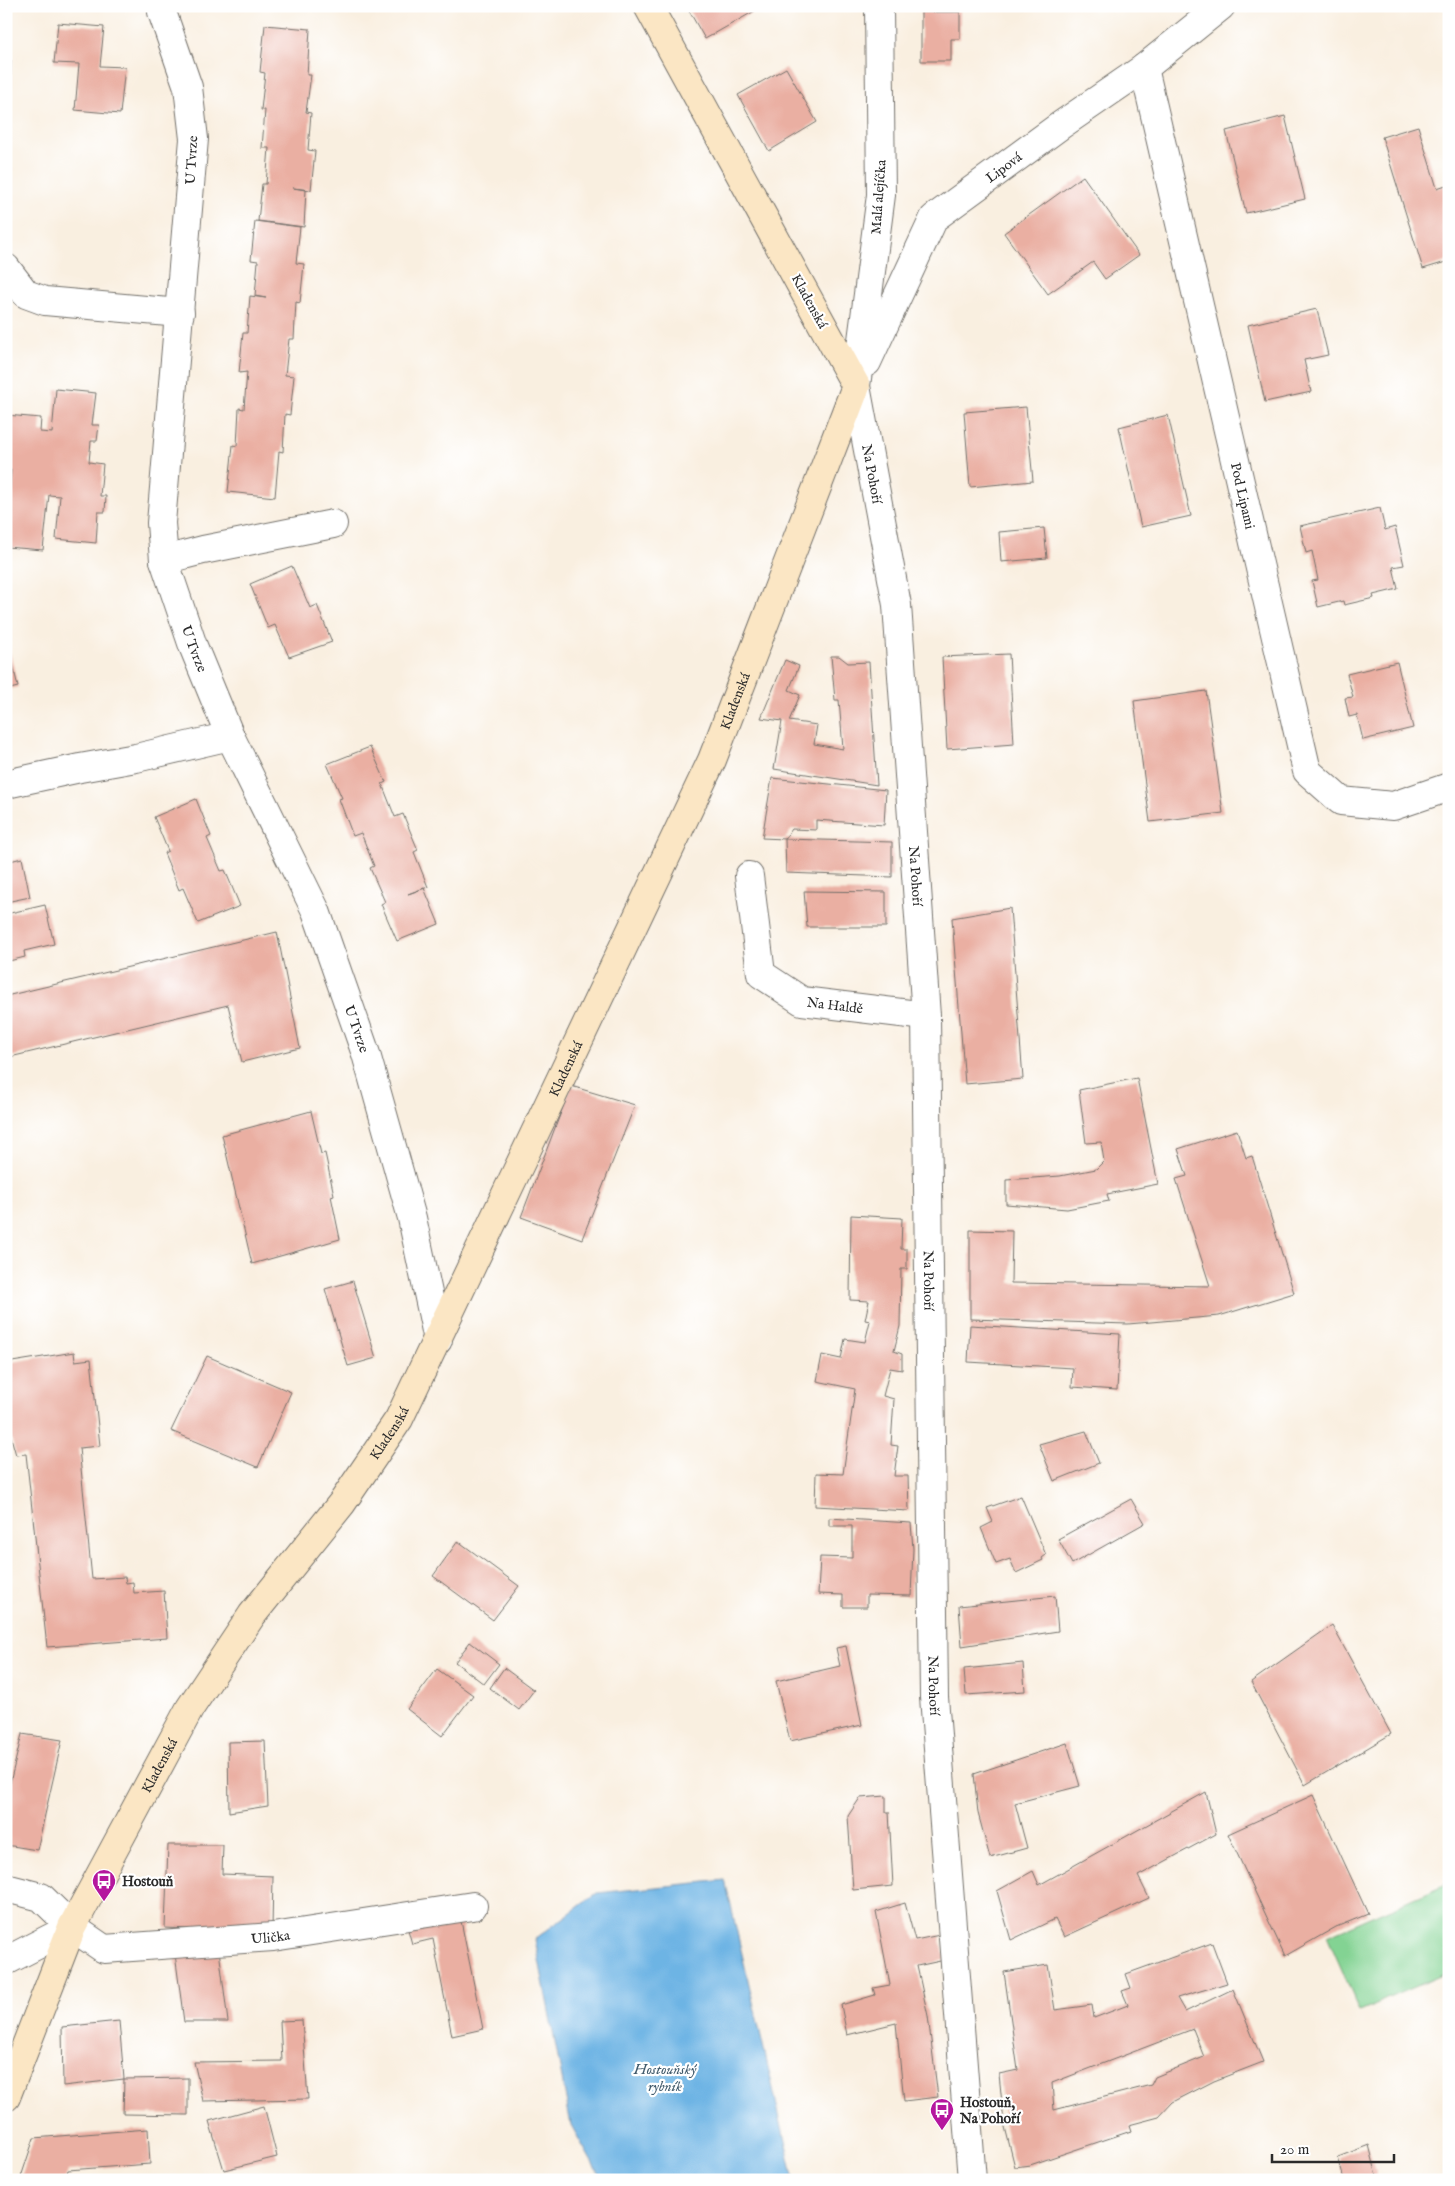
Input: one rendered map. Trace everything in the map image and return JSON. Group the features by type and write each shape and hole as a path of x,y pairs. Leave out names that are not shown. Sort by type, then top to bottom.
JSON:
{"street":[{"name":"Kladenská","path":"6,2097 72,1927 190,1708 252,1615 342,1503 399,1420 712,760 856,386 648,6"},
{"name":"Malá alejíčka","path":"856,386 881,195 880,6"},
{"name":"Lipová","path":"856,386 934,218 1061,125 1144,68 1221,6"},
{"name":"U Tvrze","path":"162,12 188,87 194,139 161,523 164,560 193,646 230,736 316,912 366,1054 412,1218 438,1340"},
{"name":"Pod Lipami","path":"1144,68 1307,771 1341,801 1393,806 1449,787"},
{"path":"6,268 26,294 45,301 180,313"},
{"name":"Na Pohoří","path":"856,386 897,605 926,1016 934,1697 972,2180"},
{"path":"164,560 203,550 333,524"},
{"path":"6,784 136,758 230,736"},
{"name":"Na Haldě","path":"748,876 761,974 802,1001 926,1016"},
{"name":"Ulička","path":"6,1888 41,1897 72,1927 104,1949 272,1937 473,1906"},
{"path":"6,1961 72,1927"}],"green space":[{"path":"1449,1883 1449,1972 1360,2011 1327,1936"}],"water":[{"name":"Hostouňský rybník","path":"725,1880 794,2180 602,2180 571,2125 535,1939 597,1893"}],"building":[{"path":"693,6 756,6 758,9 705,39 688,9"},
{"path":"921,12 960,12 960,39 951,39 951,61 921,61"},
{"path":"58,23 104,27 100,66 125,67 120,114 75,110 79,64 54,63"},
{"path":"265,25 310,29 307,75 311,75 306,112 311,113 308,150 315,151 311,190 293,188 306,190 304,227 258,221 262,184 266,184 269,148 262,148 265,110 261,110 265,73 260,72"},
{"path":"6,60 11,60 10,100 6,99"},
{"path":"786,68 817,122 769,151 738,95"},
{"path":"1285,116 1305,199 1246,213 1226,131"},
{"path":"1418,126 1437,188 1449,184 1449,261 1423,269 1382,137"},
{"path":"1083,176 1139,255 1105,279 1093,262 1048,294 1004,233"},
{"path":"255,221 300,227 296,263 304,264 300,303 296,302 294,339 289,339 285,375 294,376 290,415 285,414 283,452 279,451 275,497 228,492 233,445 237,446 239,408 244,409 247,372 239,373 243,333 247,333 250,296 266,298 255,296 258,261 251,260"},
{"path":"1317,309 1328,355 1304,360 1311,392 1265,402 1248,325"},
{"path":"56,389 96,393 92,425 99,425 97,441 91,441 89,462 103,464 100,496 106,496 105,512 98,512 96,543 56,539 60,496 49,495 43,550 6,547 6,498 9,499 11,470 6,469 6,415 41,418 40,432 52,433"},
{"path":"1026,407 1033,481 970,487 964,412"},
{"path":"1168,415 1191,516 1141,527 1119,427"},
{"path":"1380,508 1385,530 1395,527 1404,565 1393,567 1398,589 1373,595 1374,598 1344,605 1343,601 1318,607 1312,581 1318,580 1312,551 1306,553 1300,526"},
{"path":"1044,528 1047,558 1001,562 999,532"},
{"path":"292,566 310,608 317,605 332,642 289,657 275,625 268,628 250,584"},
{"path":"9,648 18,687 6,690 6,649"},
{"path":"1009,654 1014,744 947,749 942,657"},
{"path":"831,656 839,656 848,663 869,662 877,785 774,769 782,721 761,718 785,660 799,666 789,690 800,695 789,721 817,725 814,744 843,749 839,700 835,700"},
{"path":"1397,662 1413,728 1363,740 1357,715 1349,717 1345,698 1353,697 1347,674"},
{"path":"1206,691 1223,813 1150,822 1134,701"},
{"path":"370,747 386,782 382,784 395,817 403,814 418,850 414,852 428,887 424,888 439,924 397,941 381,904 385,902 370,868 374,866 361,833 353,836 339,799 342,798 327,764"},
{"path":"772,778 886,790 884,825 816,820 816,830 792,829 785,839 762,838"},
{"path":"196,799 211,836 207,838 221,871 225,870 240,906 198,923 183,888 179,890 164,853 168,851 154,817"},
{"path":"785,839 892,842 892,877 786,873"},
{"path":"22,858 30,897 6,902 6,862"},
{"path":"804,891 886,892 886,927 807,927"},
{"path":"45,905 54,944 24,951 25,957 9,961 6,955 6,914"},
{"path":"1010,908 1023,1079 965,1084 952,918"},
{"path":"277,932 300,1048 242,1062 228,1005 6,1058 6,996"},
{"path":"1137,1078 1158,1184 1107,1194 1109,1201 1067,1209 1006,1204 1006,1180 1060,1176 1096,1169 1104,1161 1101,1142 1086,1143 1079,1090"},
{"path":"571,1086 635,1105 582,1239 521,1217"},
{"path":"311,1111 321,1154 325,1153 334,1195 331,1196 340,1239 252,1264 222,1135"},
{"path":"1237,1130 1246,1158 1252,1156 1294,1293 1219,1316 1128,1324 970,1319 970,1230 1012,1231 1011,1283 1210,1286 1176,1179 1187,1176 1178,1149"},
{"path":"851,1215 902,1218 901,1249 907,1249 907,1269 901,1269 900,1326 894,1351 902,1354 902,1370 890,1368 883,1396 894,1399 891,1445 898,1446 894,1476 908,1476 909,1511 815,1506 816,1473 843,1474 855,1389 817,1381 822,1355 841,1359 845,1339 865,1342 870,1321 865,1320 869,1301 850,1300"},
{"path":"353,1281 376,1358 348,1366 325,1289"},
{"path":"970,1325 1120,1334 1117,1390 1072,1387 1073,1368 968,1362"},
{"path":"74,1352 75,1361 91,1359 100,1446 79,1448 92,1579 125,1577 126,1583 133,1582 134,1593 164,1591 167,1638 47,1647 26,1454 16,1455 6,1420 6,1363"},
{"path":"207,1356 291,1392 258,1467 171,1431"},
{"path":"1086,1431 1099,1463 1054,1481 1039,1444"},
{"path":"1021,1496 1046,1555 1042,1558 1043,1560 1016,1573 1010,1559 996,1564 981,1528 993,1522 987,1508"},
{"path":"1131,1499 1145,1523 1072,1564 1058,1539"},
{"path":"829,1518 911,1523 913,1549 911,1596 867,1595 867,1607 843,1607 843,1595 818,1594 820,1557 852,1558 852,1526 829,1526"},
{"path":"458,1541 519,1586 493,1620 433,1576"},
{"path":"1055,1596 1058,1631 962,1646 959,1606"},
{"path":"1332,1625 1391,1734 1305,1785 1251,1682"},
{"path":"470,1642 499,1664 484,1684 455,1662"},
{"path":"846,1646 862,1725 790,1741 776,1681 840,1666 836,1648"},
{"path":"1023,1663 1025,1691 966,1695 964,1669"},
{"path":"504,1668 534,1690 519,1710 490,1688"},
{"path":"437,1669 473,1695 442,1736 407,1709"},
{"path":"22,1734 62,1740 37,1850 6,1845 6,1799"},
{"path":"265,1741 268,1806 229,1812 228,1742"},
{"path":"1067,1743 1080,1786 1015,1803 1027,1848 990,1858 978,1813 974,1774"},
{"path":"1206,1792 1216,1834 1138,1876 1149,1898 1064,1937 1055,1919 1011,1940 997,1891 1033,1871 1039,1885"},
{"path":"1313,1795 1368,1914 1336,1927 1285,1956 1228,1834"},
{"path":"886,1796 886,1812 889,1812 893,1886 853,1890 848,1816 860,1798"},
{"path":"168,1845 223,1845 222,1874 273,1876 272,1929 253,1931 165,1928"},
{"path":"905,1903 915,1940 940,1935 945,1960 917,1966 928,2016 938,2097 904,2101 896,2023 847,2035 841,2005 875,1995 873,1988 890,1985 876,1912"},
{"path":"460,1916 483,2029 452,2036 433,1939 412,1944 407,1926"},
{"path":"1212,1943 1227,1983 1177,1998 1185,2012 1233,1989 1263,2062 1214,2081 1173,2102 1159,2117 1129,2125 1131,2131 1030,2165 1015,2167 1004,2123 999,2074 1018,2070 1004,1972 1048,1965 1055,2010 1092,2005 1094,2018 1128,2005 1122,1991 1131,1988 1126,1974","holes":["1193,2029 1204,2057 1155,2077 1151,2085 1054,2110 1052,2083"]},
{"path":"219,1950 228,2022 184,2022 175,1954"},
{"path":"302,2020 308,2099 203,2101 194,2062 282,2061 280,2021"},
{"path":"119,2021 124,2079 63,2086 62,2027"},
{"path":"188,2078 188,2115 123,2114 124,2079"},
{"path":"264,2106 277,2157 224,2170 209,2121"},
{"path":"148,2129 150,2164 68,2170 65,2180 20,2180 34,2138"},
{"path":"1369,2145 1378,2180 1344,2180 1338,2157"}],"place":[{"name":"Hostouň","path":"104,1902"},
{"name":"Hostouň, Na Pohoří","path":"942,2131"}]}
